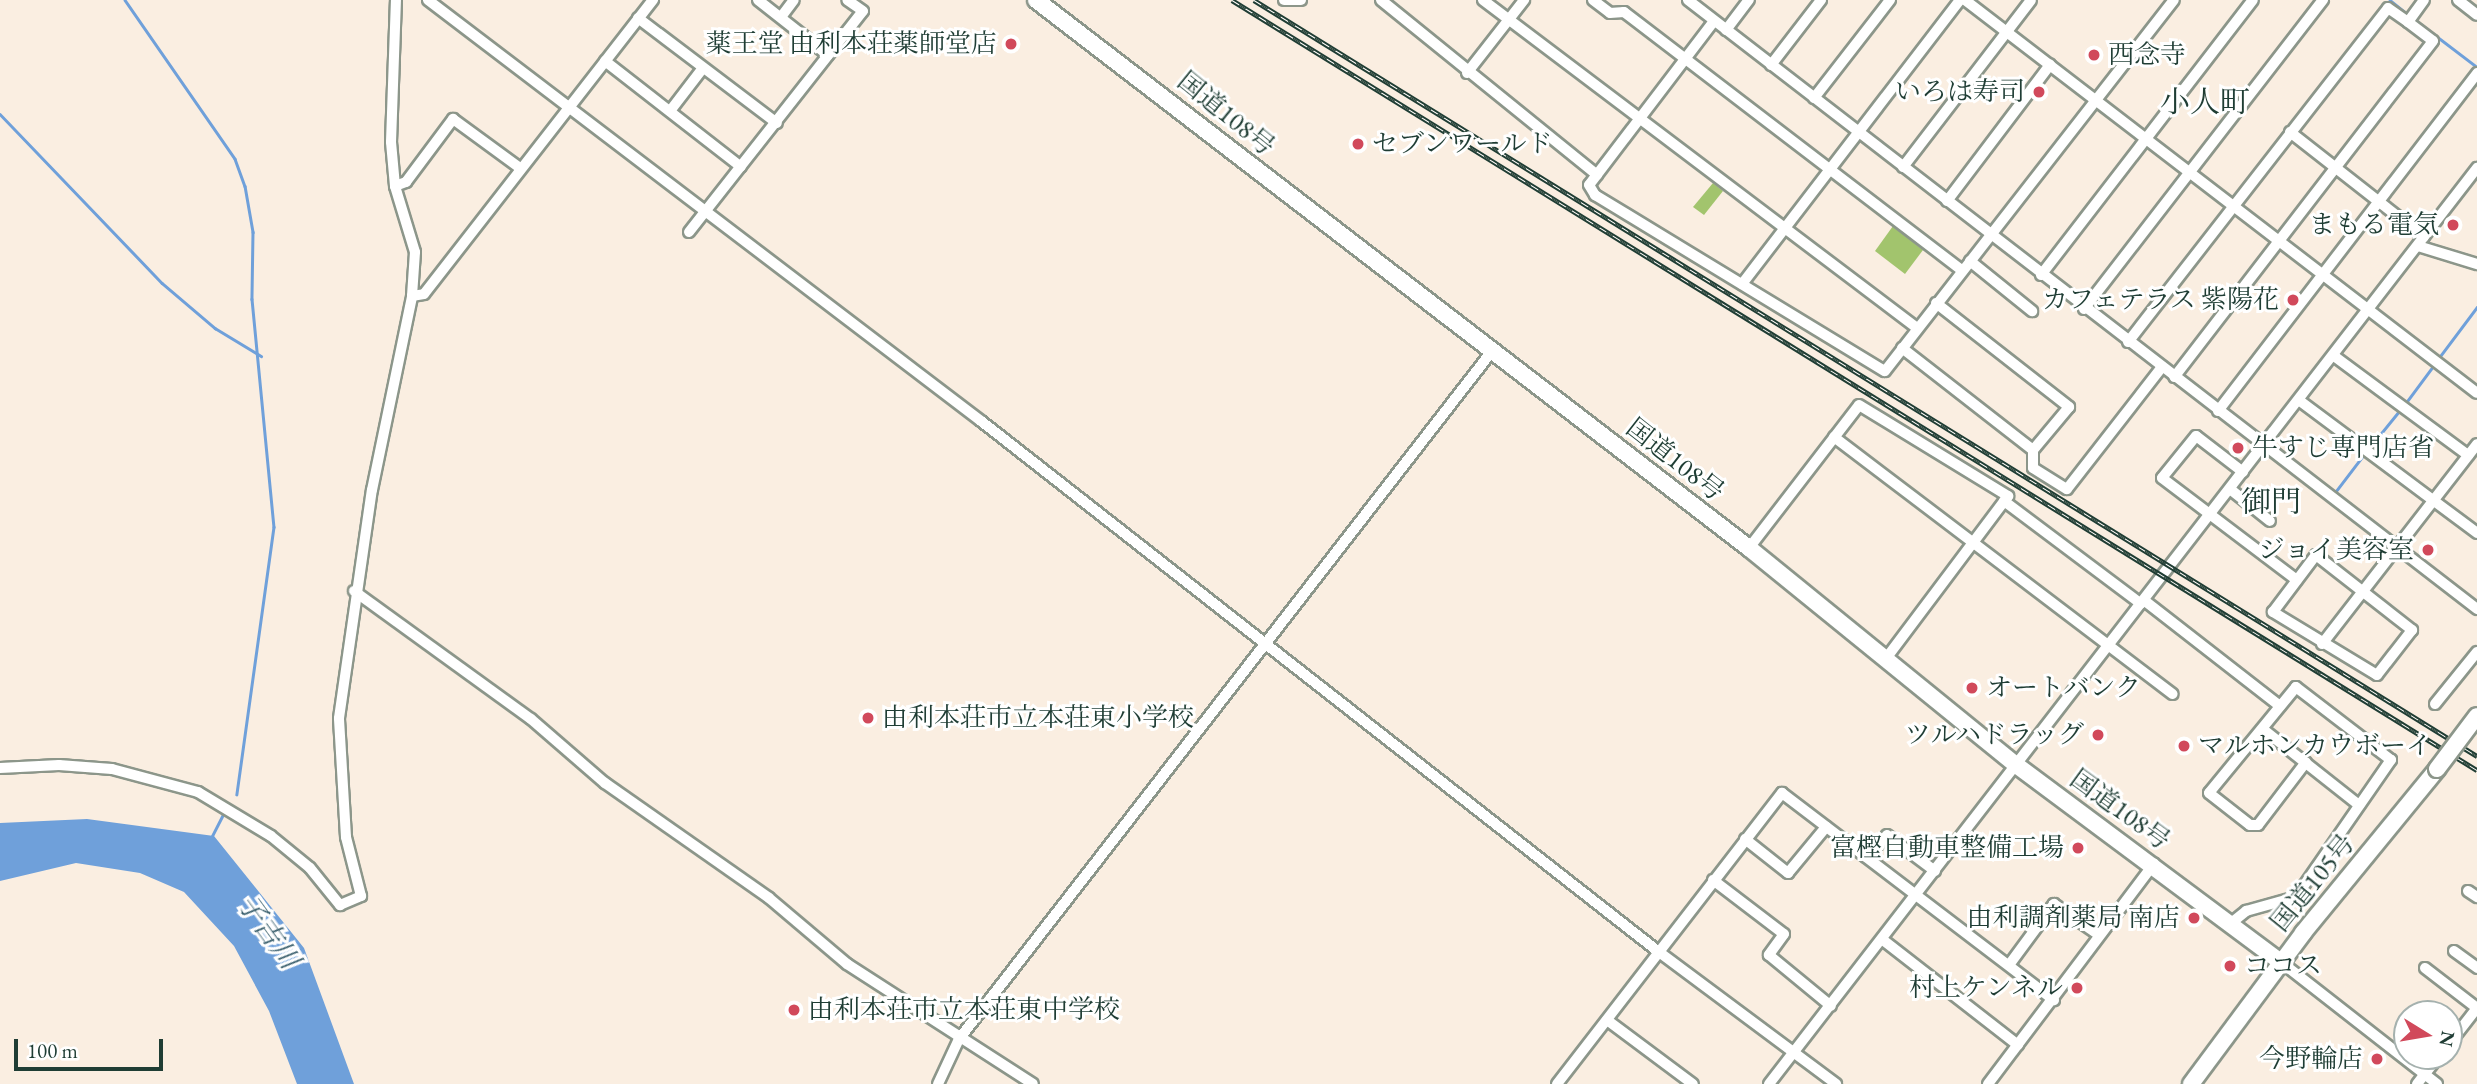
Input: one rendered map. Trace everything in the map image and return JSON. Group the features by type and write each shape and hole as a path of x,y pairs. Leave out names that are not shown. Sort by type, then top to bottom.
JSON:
{"highway":[{"name":"国道108号","path":"1035,0 1749,548 2015,764 2154,864 2281,962"},
{"name":"国道105号","path":"2191,1084 2281,962 2477,716"}],"street":[{"path":"0,768 113,769 198,792 271,836 310,868 340,905 361,896 346,837 339,774 340,704 354,591 412,296 414,267 411,236 395,186 391,142 397,0"},
{"path":"428,0 1264,643 1659,952 1836,1084"},
{"path":"412,296 424,294 653,0"},
{"path":"758,0 828,55"},
{"path":"781,17 794,0"},
{"path":"689,232 863,12 847,0"},
{"path":"1284,0 1301,0"},
{"path":"1381,0 1467,73 1597,175"},
{"path":"1483,0 1917,328"},
{"path":"1467,73 1524,0"},
{"path":"1593,0 1610,13 1624,12 1961,270"},
{"path":"1688,0 2084,309 2477,609"},
{"path":"1726,30 1749,0"},
{"path":"1771,65 1821,0"},
{"path":"1814,98 1889,0"},
{"path":"1742,284 1960,0"},
{"path":"1965,0 2477,393"},
{"path":"1903,167 2031,0"},
{"path":"1714,21 1589,185 1595,195 1885,371 1961,270 2171,4 2158,0"},
{"path":"2041,275 2253,0"},
{"path":"2084,309 2323,0"},
{"path":"2408,22 2424,0"},
{"path":"2458,0 2477,15"},
{"path":"2128,342 2388,8 2408,22 2432,41 2174,377"},
{"path":"639,18 776,123"},
{"path":"605,61 741,167"},
{"path":"1947,201 2050,65"},
{"path":"670,111 703,68"},
{"path":"2218,411 2477,73"},
{"path":"395,186 406,182 453,119 520,168"},
{"path":"2290,132 2379,201 2421,242 2477,264"},
{"path":"1769,1084 1917,897 2015,764 2106,646 2143,603 2475,173"},
{"path":"1970,261 2032,311"},
{"path":"414,267 438,276"},
{"path":"1936,303 2069,407 2033,450 2033,468 2067,489 2162,367"},
{"path":"1902,348 2033,450"},
{"path":"938,1084 959,1038 1492,351"},
{"path":"2334,356 2468,455"},
{"path":"2300,401 2477,533"},
{"path":"1749,548 1859,405 2008,496 1885,660"},
{"path":"2243,472 2196,436 2162,478 2297,580"},
{"path":"1834,438 2172,694"},
{"path":"2322,644 2477,444"},
{"path":"2230,489 2270,521"},
{"path":"2004,501 2280,706"},
{"path":"2316,555 2364,589 2412,631 2377,675 2273,612 2297,580 2316,555"},
{"path":"354,591 531,719 605,783 769,898 847,964 1033,1084"},
{"path":"2435,704 2477,652"},
{"path":"2230,924 2246,911 2296,897 2390,760 2296,687 2264,730 2209,793 2240,817 2258,825 2306,762"},
{"path":"2264,730 2359,805"},
{"path":"1557,1084 1782,793 2054,1000"},
{"path":"1745,839 1788,873 1826,827"},
{"path":"1866,857 1887,835 1935,871"},
{"path":"1988,1084 2154,864"},
{"path":"1713,880 1784,934 1769,955 1831,1006"},
{"path":"2009,965 2054,904 2099,936"},
{"path":"1883,940 2018,1045"},
{"path":"2454,951 2477,968"},
{"path":"2281,962 2421,1079 2437,1084"},
{"path":"2425,968 2477,1008 2463,1026"},
{"path":"1608,1020 1693,1084"}],"green space":[{"path":"1713,183 1723,191 1704,215 1693,207"},
{"path":"1893,226 1923,250 1905,274 1875,251"}],"water":[{"name":"子吉川","path":"87,819 214,836 304,948 354,1084 297,1084 269,1011 234,946 184,892 140,873 76,863 0,881 0,823"}],"waterway":[{"path":"125,0 235,159 245,186 253,232 252,299 274,527 237,794"},
{"path":"2390,0 2405,12"},
{"path":"2418,22 2477,67"},
{"path":"0,114 162,283 215,328 261,356"},
{"path":"2438,359 2477,307"},
{"path":"2405,404 2434,365"},
{"path":"2370,447 2400,410"},
{"path":"2333,495 2365,453"},
{"path":"211,838 224,813"}],"railway":[{"path":"1232,0 2477,770"},
{"path":"1254,0 2477,756"}],"place":[{"name":"薬王堂 由利本荘薬師堂店","path":"1011,44"},
{"name":"西念寺","path":"2094,55"},
{"name":"いろは寿司","path":"2039,92"},
{"name":"セブンワールド","path":"1358,144"},
{"name":"まもる電気","path":"2453,225"},
{"name":"カフェテラス 紫陽花","path":"2293,300"},
{"name":"牛すじ専門店省","path":"2238,448"},
{"name":"ジョイ美容室","path":"2428,550"},
{"name":"オートバンク","path":"1972,688"},
{"name":"由利本荘市立本荘東小学校","path":"868,718"},
{"name":"ツルハドラッグ","path":"2098,735"},
{"name":"マルホンカウボーイ","path":"2184,746"},
{"name":"富樫自動車整備工場","path":"2078,848"},
{"name":"由利調剤薬局 南店","path":"2194,918"},
{"name":"ココス","path":"2230,966"},
{"name":"村上ケンネル","path":"2077,988"},
{"name":"由利本荘市立本荘東中学校","path":"794,1010"},
{"name":"今野輪店","path":"2377,1059"}],"district":[{"name":"小人町","path":"2205,102"},
{"name":"御門","path":"2271,502"}]}
